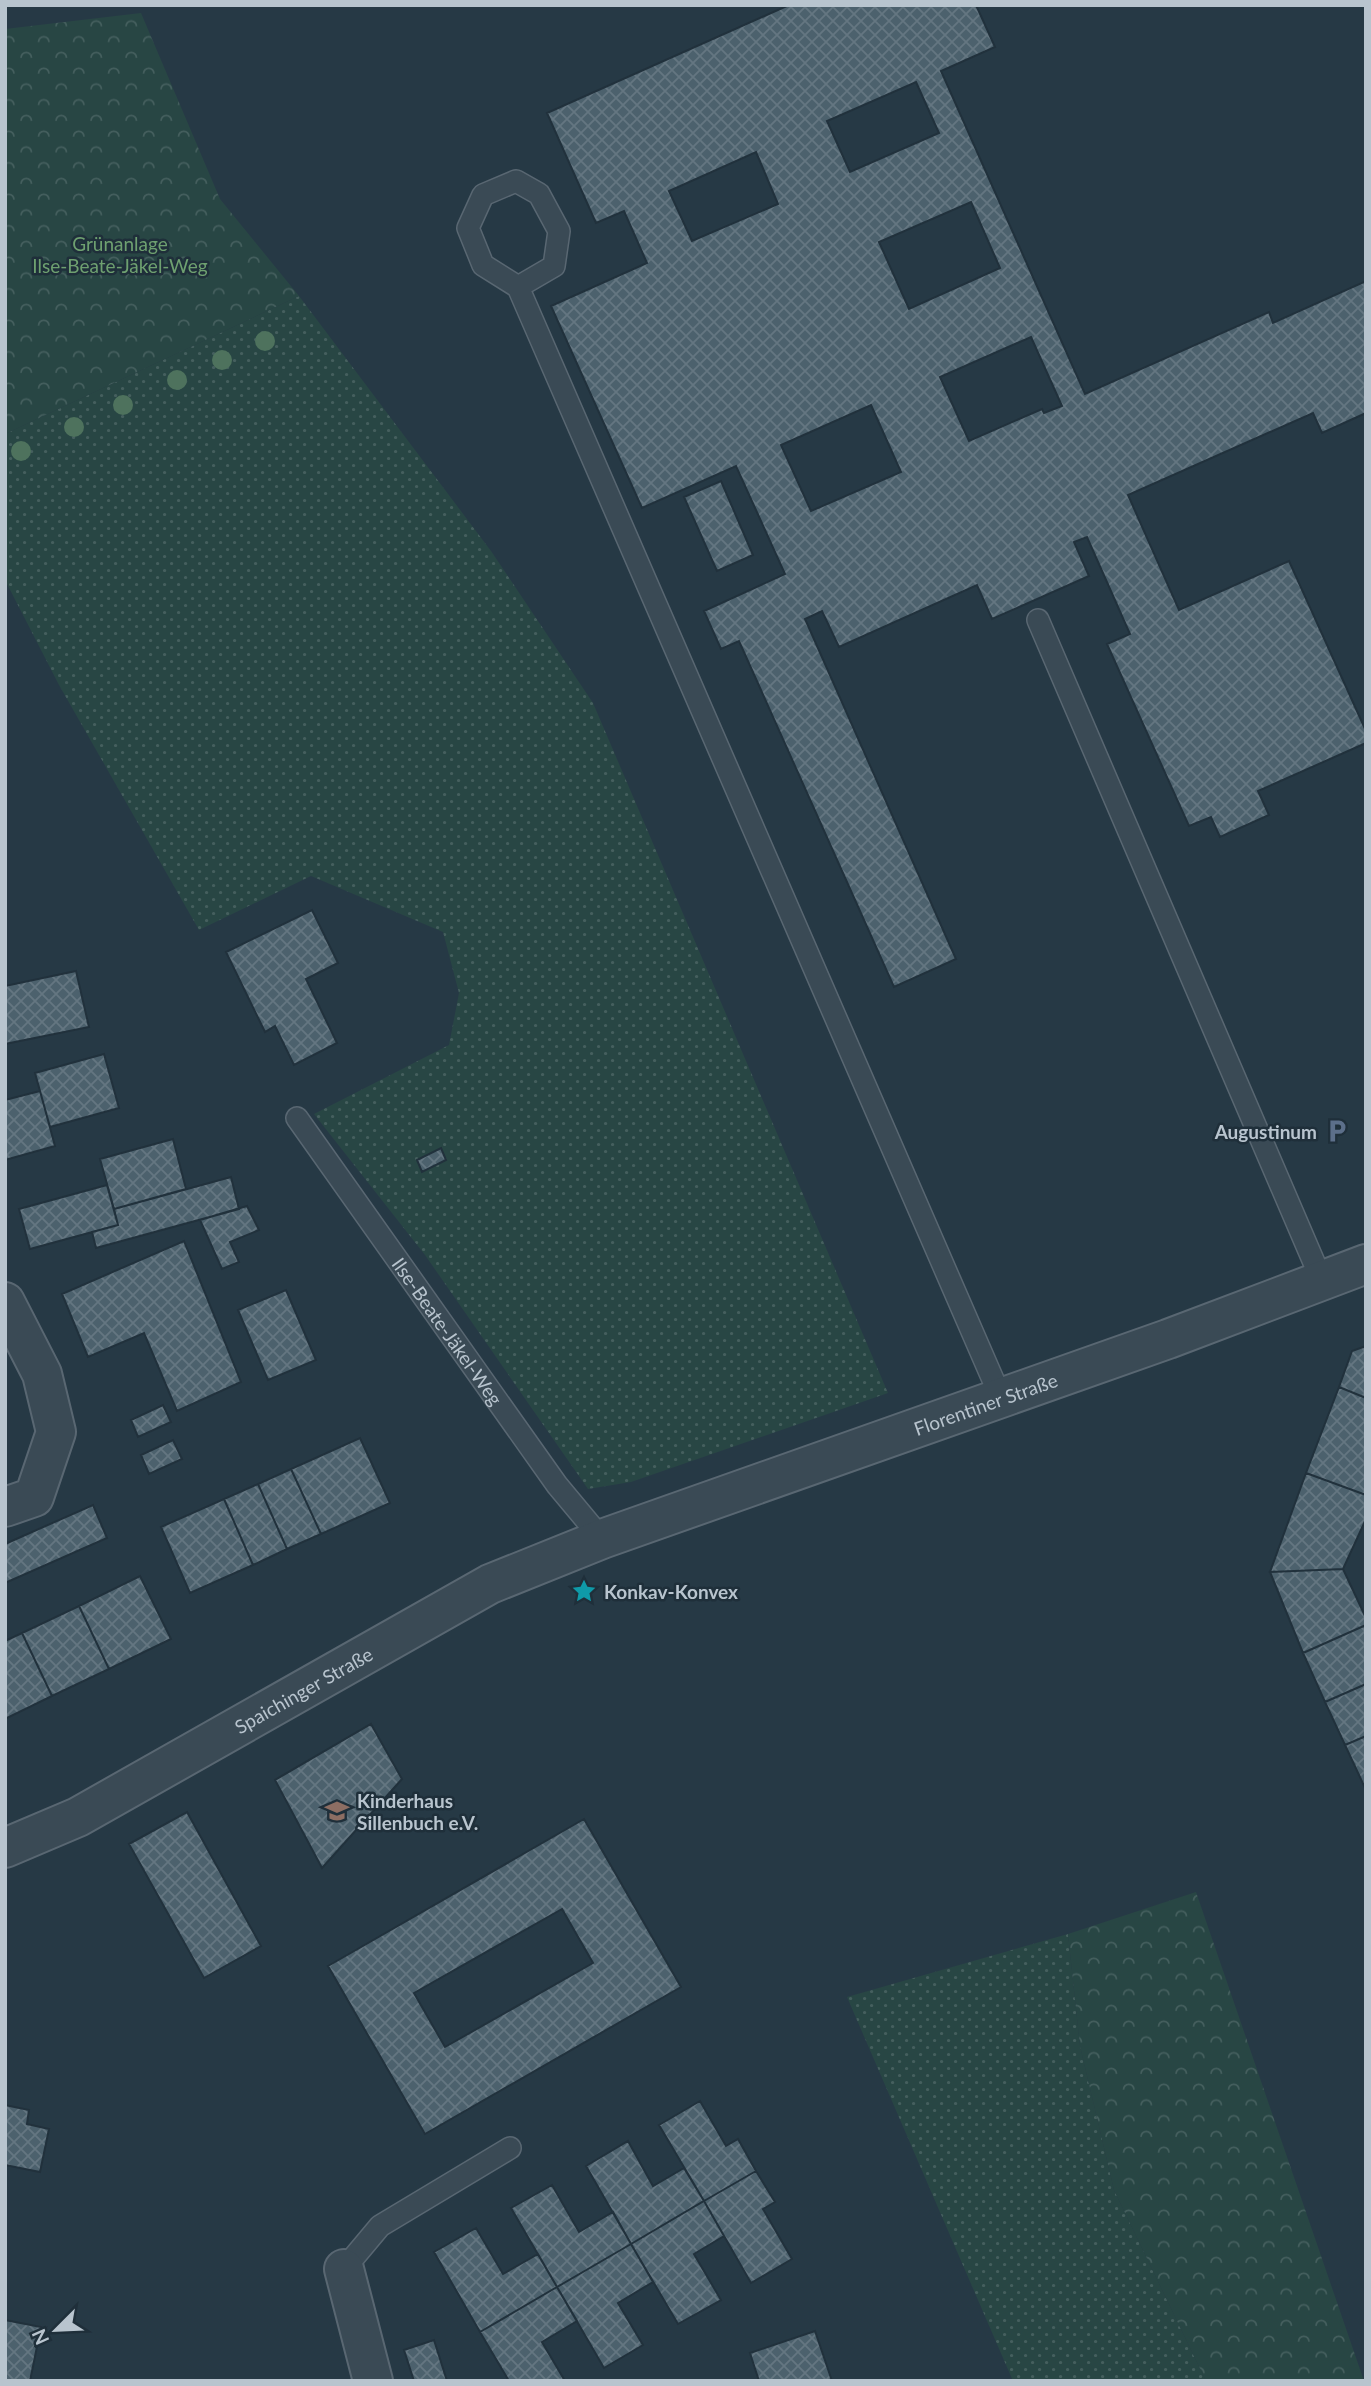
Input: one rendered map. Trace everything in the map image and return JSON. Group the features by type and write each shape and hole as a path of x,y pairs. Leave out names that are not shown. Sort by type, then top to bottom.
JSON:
{"street":[{"name":"Florentiner Straße","path":"602,1539 1001,1398 1366,1264"},
{"path":"5,1302 42,1374 56,1432 34,1497 5,1507"},
{"name":"Spaichinger Straße","path":"5,1848 78,1817 490,1584 602,1539"},
{"path":"344,2269 373,2381"}],"lane":[{"path":"518,287 554,266 559,231 539,194 516,181 482,195 468,229 483,265 518,287 1001,1398"},
{"path":"1038,620 1322,1281"},
{"name":"Ilse-Beate-Jäkel-Weg","path":"297,1118 557,1485 602,1539"},
{"path":"344,2269 380,2226 510,2148"}],"green space":[{"name":"Grünanlage Ilse-Beate-Jäkel-Weg","path":"141,13 220,199 299,296 5,434 5,29"},
{"path":"299,296 491,551 593,703 888,1393 631,1482 588,1489 425,1255 314,1114 449,1045 459,993 443,932 311,876 199,930 59,685 5,580 5,434"},
{"path":"1196,1892 1364,2381 1206,2381 1114,2190 1080,2046 1068,1934"},
{"path":"1068,1934 1080,2046 1114,2190 1206,2381 1013,2381 847,1997"}],"building":[{"path":"789,5 976,5 995,47 941,71 1085,394 1269,312 1273,323 1366,281 1366,413 1322,433 1313,413 1128,495 1179,610 1289,561 1366,731 1366,743 1258,791 1269,815 1220,837 1211,817 1189,826 1107,644 1130,634 1087,537 1074,542 1089,576 992,619 977,585 839,647 822,611 805,619 956,959 894,987 739,641 721,649 704,611 785,574 736,466 642,508 551,306 647,263 624,211 596,223 547,113","holes":["916,82 939,133 850,172 827,121","756,152 778,204 692,241 669,191","971,202 1000,268 909,309 879,242","1031,337 1062,406 1044,413 1042,409 969,441 940,377","871,405 901,472 811,511 781,445"]},
{"path":"721,481 753,555 717,571 684,497"},
{"path":"312,910 338,963 306,979 337,1043 294,1065 275,1026 265,1032 226,952"},
{"path":"76,971 89,1027 5,1044 5,986"},
{"path":"104,1054 119,1108 50,1127 35,1073"},
{"path":"40,1091 55,1146 5,1160 5,1100"},
{"path":"173,1139 186,1189 114,1209 100,1159"},
{"path":"441,1148 446,1160 422,1172 417,1160"},
{"path":"231,1177 239,1209 96,1248 92,1232 118,1225 114,1209"},
{"path":"107,1185 118,1225 30,1249 19,1209"},
{"path":"247,1206 259,1230 230,1242 239,1262 222,1269 200,1220"},
{"path":"184,1241 241,1382 177,1411 144,1333 88,1357 62,1294"},
{"path":"286,1290 316,1360 268,1380 238,1310"},
{"path":"1366,1346 1366,1398 1339,1387 1352,1351"},
{"path":"1339,1387 1366,1398 1366,1495 1306,1473"},
{"path":"163,1405 171,1422 138,1437 131,1420"},
{"path":"360,1438 390,1503 321,1534 291,1469"},
{"path":"173,1440 182,1459 149,1474 141,1455"},
{"path":"291,1469 321,1534 287,1549 258,1484"},
{"path":"1306,1473 1366,1495 1366,1519 1343,1569 1270,1572"},
{"path":"258,1484 287,1549 253,1565 224,1499"},
{"path":"224,1499 253,1565 190,1593 161,1527"},
{"path":"93,1505 107,1538 5,1583 5,1544"},
{"path":"1343,1569 1366,1618 1366,1625 1303,1653 1270,1572"},
{"path":"140,1576 171,1639 109,1669 79,1606"},
{"path":"79,1606 109,1669 52,1696 22,1633"},
{"path":"1366,1625 1366,1684 1325,1702 1303,1653"},
{"path":"22,1633 52,1696 5,1719 5,1641"},
{"path":"1366,1684 1366,1736 1345,1745 1325,1702"},
{"path":"371,1724 402,1779 322,1868 275,1780"},
{"path":"1366,1736 1366,1790 1345,1745"},
{"path":"187,1812 261,1946 204,1978 129,1844"},
{"path":"584,1819 681,1987 425,2134 328,1966","holes":["562,1909 593,1963 445,2047 414,1993"]},
{"path":"700,2101 726,2146 738,2139 756,2171 704,2201 659,2125"},
{"path":"5,2105 29,2110 27,2124 49,2129 40,2172 5,2165"},
{"path":"628,2141 653,2186 684,2168 704,2201 631,2244 586,2166"},
{"path":"756,2171 775,2202 763,2209 792,2259 751,2283 704,2201"},
{"path":"552,2185 579,2232 613,2212 631,2244 557,2287 511,2208"},
{"path":"704,2201 724,2236 694,2254 721,2300 678,2324 631,2244"},
{"path":"476,2228 503,2274 538,2254 557,2287 480,2332 434,2252"},
{"path":"631,2244 653,2282 618,2303 643,2345 604,2368 557,2287"},
{"path":"557,2287 577,2321 542,2342 565,2381 509,2381 480,2332"},
{"path":"5,2320 41,2327 30,2381 5,2381"},
{"path":"815,2331 832,2381 759,2381 750,2353"},
{"path":"434,2340 447,2381 414,2381 404,2350"}],"place":[{"name":"Augustinum","path":"1337,1131"},
{"name":"Konkav-Konvex","path":"584,1591"},
{"name":"Kinderhaus Sillenbuch e.V.","path":"337,1811"}]}
